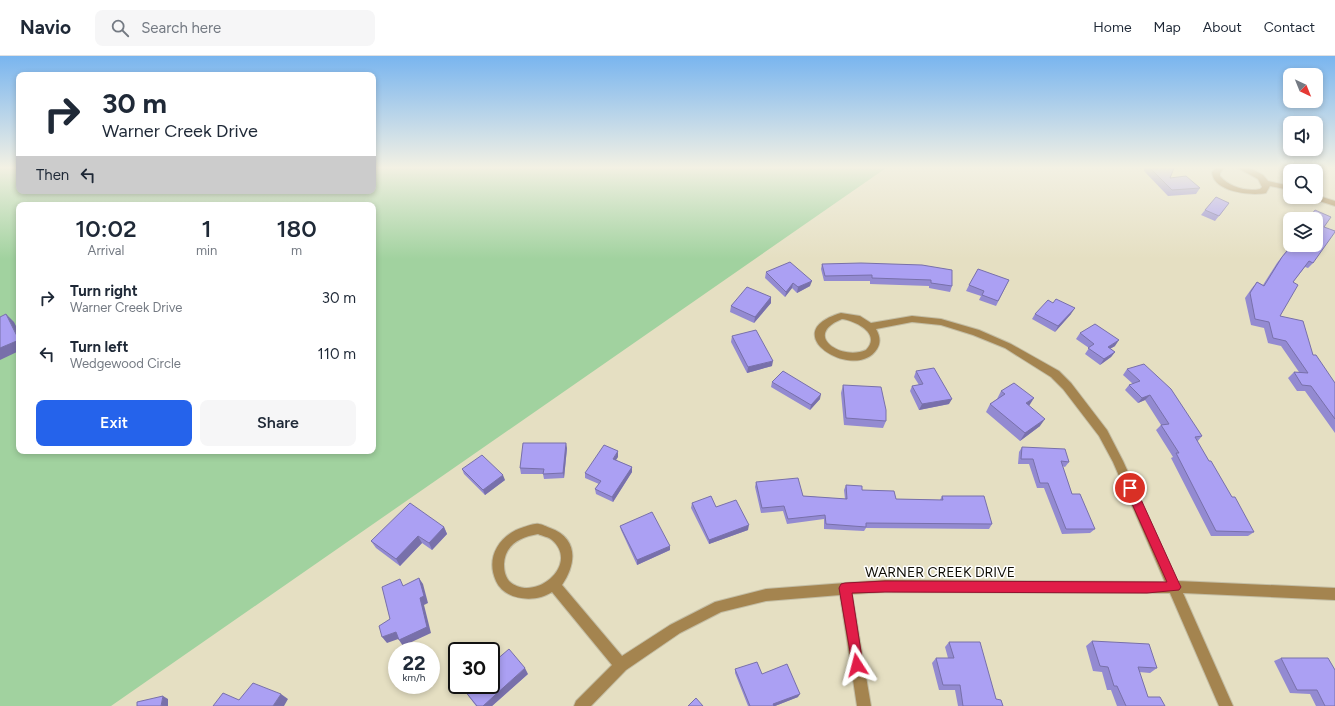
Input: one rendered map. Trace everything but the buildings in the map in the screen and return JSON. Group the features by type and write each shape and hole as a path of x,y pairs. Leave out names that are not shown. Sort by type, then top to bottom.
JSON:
{"street":[{"path":"1323,200 1335,204"},
{"path":"870,327 875,334 875,342 872,350 864,355 842,356 832,352 824,346 819,338 819,330 823,323 831,318 840,316 851,317 862,321 870,327 912,319 947,324 993,338 1055,374 1080,401 1103,433 1118,461 1175,587 1226,706"},
{"path":"538,529 548,531 557,536 564,544 567,554 567,564 562,575 554,584 543,591 532,594 519,593 509,588 502,581 498,571 498,561 501,551 507,542 516,535 526,531 538,529"},
{"path":"554,584 621,665"},
{"name":"WARNER CREEK DRIVE","path":"581,706 621,665 675,629 719,606 766,595 885,586 1175,587 1335,594"},
{"path":"845,588 864,706"}],"green space":[{"path":"0,198 842,198 111,706 0,706"}],"route":[{"path":"857,665 845,588 885,586 1175,587 1130,488"}]}
